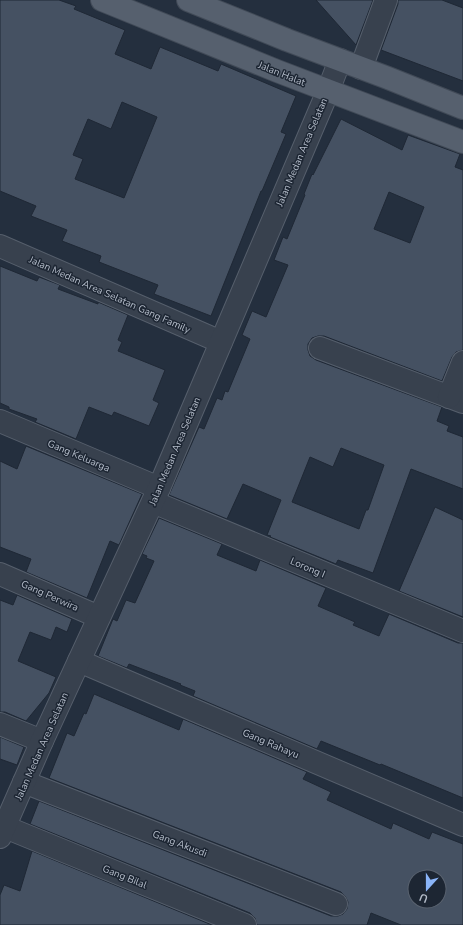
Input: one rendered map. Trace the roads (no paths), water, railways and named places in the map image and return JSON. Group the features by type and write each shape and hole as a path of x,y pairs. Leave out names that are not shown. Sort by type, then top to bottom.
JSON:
{"main road":[{"name":"Jalan Halat","path":"102,0 328,91 463,142"},
{"path":"188,0 463,108"}],"street":[{"path":"361,68 386,0"},
{"name":"Jalan Medan Area Selatan","path":"2,832 42,741 156,495 340,60"},
{"name":"Jalan Medan Area Selatan Gang Family","path":"0,246 221,342"},
{"path":"320,348 456,399 463,362"},
{"name":"Gang Keluarga","path":"0,421 156,495"},
{"name":"Lorong I","path":"156,495 463,631"},
{"name":"Gang Perwira","path":"0,574 99,617"},
{"name":"Gang Rahayu","path":"79,661 463,825"},
{"path":"0,724 42,741"},
{"name":"Gang Akusdi","path":"24,782 336,904"},
{"name":"Gang Bilal","path":"2,832 245,925"}]}
